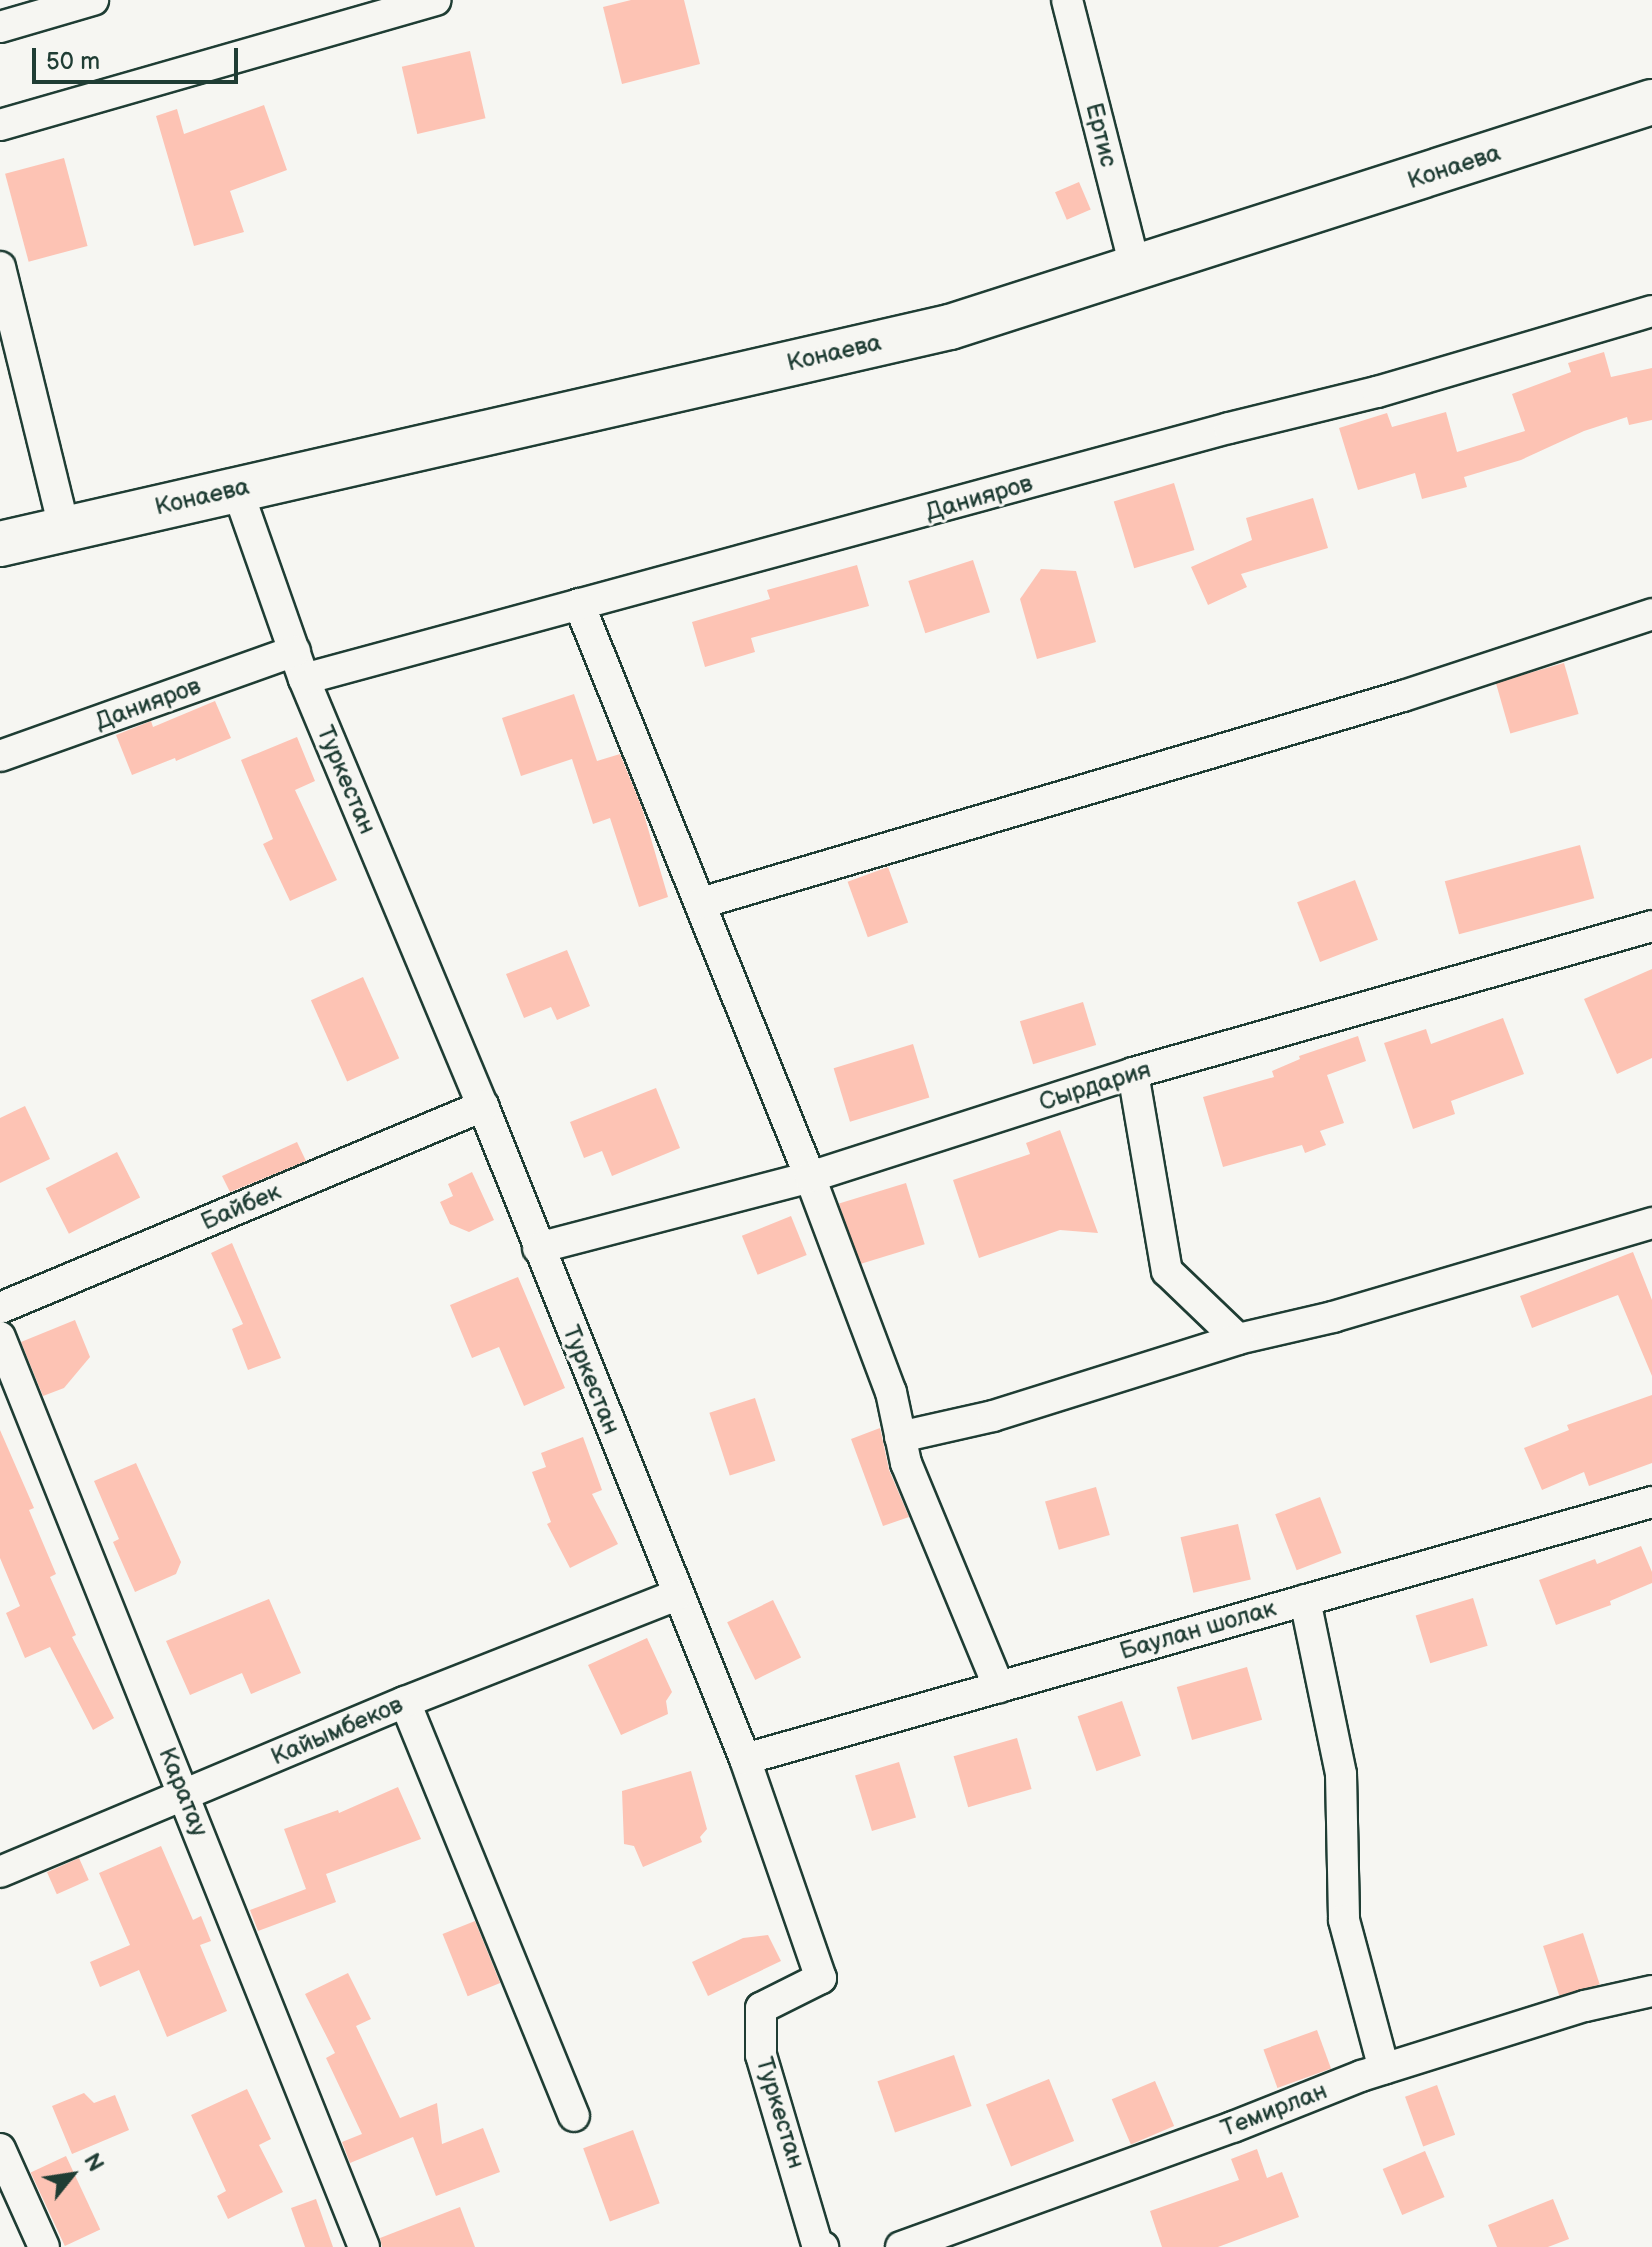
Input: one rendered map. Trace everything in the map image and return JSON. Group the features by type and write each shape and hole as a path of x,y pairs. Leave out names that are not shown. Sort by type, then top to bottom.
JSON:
{"main road":[{"name":"Конаева","path":"0,544 950,327 1136,270 1652,102"}],"street":[{"path":"0,27 93,0"},
{"path":"0,125 435,0"},
{"name":"Ертис","path":"1067,0 1136,270"},
{"path":"0,267 64,527"},
{"name":"Данияров","path":"0,756 300,665 579,604 1229,428 1377,392 1652,311"},
{"name":"Туркестан","path":"237,489 300,665 483,1106 745,1759 821,1978 761,2008 761,2055 817,2244 823,2247"},
{"path":"579,604 810,1177 891,1392 906,1463 999,1687"},
{"path":"701,903 1403,696 1652,614"},
{"name":"Сырдария","path":"538,1248 810,1177 1133,1073 1652,926"},
{"path":"1133,1073 1167,1271 1238,1339"},
{"name":"Байбек","path":"0,1308 483,1106"},
{"path":"900,1437 993,1416 1238,1339 1333,1317 1652,1223"},
{"name":"Каратау","path":"0,1337 364,2247"},
{"name":"Баулан шолак","path":"745,1759 1652,1502"},
{"name":"Кайымбеков","path":"0,1872 405,1702 677,1595"},
{"path":"1305,1600 1341,1774 1344,1920 1384,2069"},
{"path":"405,1702 574,2116"},
{"name":"Темирлан","path":"901,2247 1384,2069 1585,2006 1652,1991"},
{"path":"0,2149 44,2247"}],"building":[{"path":"631,0 684,0 700,64 622,84 603,7"},
{"path":"470,51 486,118 417,134 402,67"},
{"path":"264,105 287,170 230,191 244,232 194,246 156,116 177,109 184,134"},
{"path":"64,158 88,246 29,262 5,174"},
{"path":"1079,182 1091,210 1067,220 1055,192"},
{"path":"1604,352 1611,377 1652,368 1652,420 1629,425 1627,417 1584,431 1521,460 1464,477 1467,487 1422,499 1415,473 1358,490 1339,428 1387,413 1392,427 1446,412 1457,452 1525,431 1512,394 1571,372 1568,363"},
{"path":"1174,483 1194,550 1134,568 1114,501"},
{"path":"1313,498 1328,548 1241,574 1247,587 1208,605 1191,567 1252,540 1246,518"},
{"path":"973,560 990,612 925,633 908,581"},
{"path":"857,565 869,606 751,638 755,652 705,667 692,622 770,599 767,590"},
{"path":"1041,569 1076,571 1096,642 1037,659 1020,599"},
{"path":"1564,663 1579,714 1510,734 1496,683"},
{"path":"574,694 597,761 620,754 642,808 668,897 639,907 610,818 593,824 572,759 521,776 502,718"},
{"path":"215,701 231,738 132,775 116,735 151,721 153,727"},
{"path":"297,737 315,781 295,790 337,880 290,901 263,844 273,839 241,760"},
{"path":"1580,845 1594,898 1459,934 1445,881"},
{"path":"888,867 908,922 868,937 848,882"},
{"path":"1355,880 1378,940 1320,962 1297,902"},
{"path":"567,950 590,1006 557,1020 551,1007 524,1018 506,974"},
{"path":"1652,969 1652,1058 1617,1074 1584,999"},
{"path":"363,977 399,1058 347,1081 311,1000"},
{"path":"1083,1002 1096,1045 1033,1064 1020,1021"},
{"path":"1503,1018 1524,1074 1451,1101 1455,1114 1413,1129 1384,1043 1426,1029 1431,1044"},
{"path":"1358,1036 1366,1061 1327,1075 1344,1123 1320,1131 1326,1145 1305,1153 1302,1145 1223,1167 1203,1097 1274,1077 1272,1071 1300,1059 1299,1056"},
{"path":"913,1044 929,1098 850,1122 834,1068"},
{"path":"656,1088 680,1148 612,1176 602,1151 584,1158 570,1122"},
{"path":"25,1106 50,1159 0,1183 0,1118"},
{"path":"1060,1130 1098,1233 1060,1230 979,1258 953,1180 1030,1154 1026,1143"},
{"path":"297,1142 306,1161 230,1192 222,1176"},
{"path":"117,1152 140,1197 69,1234 46,1188"},
{"path":"472,1172 494,1220 469,1232 450,1224 440,1202 453,1196 448,1184"},
{"path":"906,1183 925,1244 858,1265 839,1203"},
{"path":"791,1216 807,1255 758,1275 742,1236"},
{"path":"232,1243 281,1358 248,1370 232,1329 243,1324 211,1253"},
{"path":"1633,1252 1652,1300 1652,1376 1618,1295 1532,1328 1520,1296"},
{"path":"518,1277 565,1388 524,1406 499,1347 472,1358 450,1305"},
{"path":"75,1320 90,1357 64,1388 43,1396 21,1342"},
{"path":"1652,1395 1652,1463 1589,1486 1584,1472 1542,1490 1524,1448 1569,1430 1567,1425"},
{"path":"755,1398 775,1461 730,1476 709,1413"},
{"path":"880,1428 889,1470 909,1517 883,1526 851,1439"},
{"path":"0,1430 34,1508 29,1510 56,1574 50,1577 76,1635 72,1637 114,1718 93,1730 50,1647 25,1658 6,1613 20,1606 0,1558"},
{"path":"583,1437 602,1490 592,1494 618,1544 570,1568 547,1524 551,1522 532,1472 546,1467 541,1453"},
{"path":"136,1463 181,1562 176,1574 135,1592 113,1542 119,1539 94,1481"},
{"path":"1096,1487 1110,1535 1059,1550 1045,1502"},
{"path":"1320,1497 1342,1553 1297,1570 1275,1514"},
{"path":"1238,1524 1251,1580 1193,1593 1181,1537"},
{"path":"1641,1546 1652,1572 1652,1583 1610,1601 1611,1605 1556,1625 1539,1580 1595,1559 1597,1564"},
{"path":"1473,1598 1488,1646 1430,1663 1416,1616"},
{"path":"269,1599 301,1673 251,1694 242,1673 190,1695 166,1641"},
{"path":"773,1600 801,1658 755,1680 727,1622"},
{"path":"647,1638 672,1692 666,1701 668,1714 621,1735 588,1665"},
{"path":"1247,1667 1262,1720 1192,1740 1177,1687"},
{"path":"1122,1701 1141,1756 1096,1771 1078,1716"},
{"path":"1017,1738 1032,1789 968,1807 954,1756"},
{"path":"899,1762 916,1817 872,1831 855,1775"},
{"path":"691,1771 707,1829 700,1837 702,1842 643,1867 634,1846 624,1844 622,1791"},
{"path":"398,1787 421,1839 326,1874 336,1902 258,1931 250,1910 306,1889 284,1829 338,1810 339,1813"},
{"path":"161,1846 193,1920 201,1916 211,1941 200,1945 227,2011 167,2037 139,1970 100,1987 90,1962 130,1945 99,1873"},
{"path":"79,1858 89,1880 57,1894 47,1872"},
{"path":"475,1921 500,1983 468,1996 443,1934"},
{"path":"1583,1933 1600,1984 1560,1997 1543,1946"},
{"path":"768,1935 781,1961 708,1996 692,1962 743,1938"},
{"path":"348,1973 371,2019 356,2026 400,2118 437,2103 442,2144 483,2128 500,2172 436,2196 413,2137 350,2163 342,2142 362,2134 326,2058 335,2053 305,1994"},
{"path":"1317,2030 1331,2069 1277,2088 1263,2049"},
{"path":"954,2055 972,2106 895,2132 877,2081"},
{"path":"1049,2079 1074,2141 1011,2167 986,2104"},
{"path":"1155,2081 1174,2126 1131,2144 1112,2099"},
{"path":"1437,2085 1455,2135 1423,2146 1405,2097"},
{"path":"247,2089 271,2139 259,2145 283,2192 228,2219 217,2196 226,2191 191,2115"},
{"path":"84,2093 94,2103 115,2095 129,2130 72,2154 52,2106"},
{"path":"633,2130 660,2203 610,2221 583,2148"},
{"path":"1257,2149 1267,2178 1282,2172 1299,2217 1218,2247 1162,2247 1150,2211 1239,2180 1231,2159"},
{"path":"1425,2151 1445,2197 1402,2215 1383,2169"},
{"path":"66,2156 100,2229 65,2246 31,2172"},
{"path":"316,2199 333,2247 305,2247 291,2208"},
{"path":"1553,2199 1569,2239 1548,2247 1497,2247 1488,2225"},
{"path":"460,2207 475,2247 382,2247 380,2238"}]}
